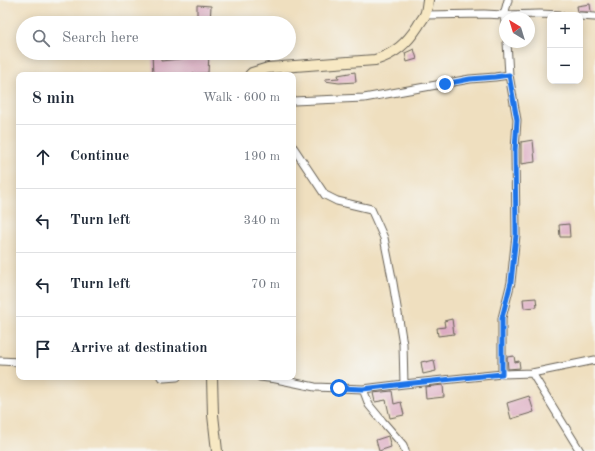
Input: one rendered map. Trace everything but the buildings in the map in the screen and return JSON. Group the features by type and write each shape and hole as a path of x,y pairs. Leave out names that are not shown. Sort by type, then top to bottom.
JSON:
{"main road":[{"path":"255,72 268,68 375,60 386,57 394,52 413,34 425,15 428,0"},
{"path":"212,380 213,414 217,451"}],"street":[{"path":"506,12 508,0"},
{"path":"425,15 484,14 499,18"},
{"path":"535,15 547,14"},
{"path":"583,16 595,17"},
{"path":"502,374 502,318 511,282 516,235 515,150 517,120 509,75 507,48"},
{"path":"296,101 364,98 470,79 509,75"},
{"path":"296,152 325,195 337,201 371,209 384,238 393,283 403,344 404,384"},
{"path":"281,380 315,387 363,389 502,374 532,373 595,360"},
{"path":"0,361 16,362"},
{"path":"532,373 580,451"},
{"path":"363,389 370,405 403,446 405,451"}],"route":[{"path":"339,388 363,389 502,374 502,318 511,282 516,235 515,150 517,120 509,75 470,79 445,84"}]}
